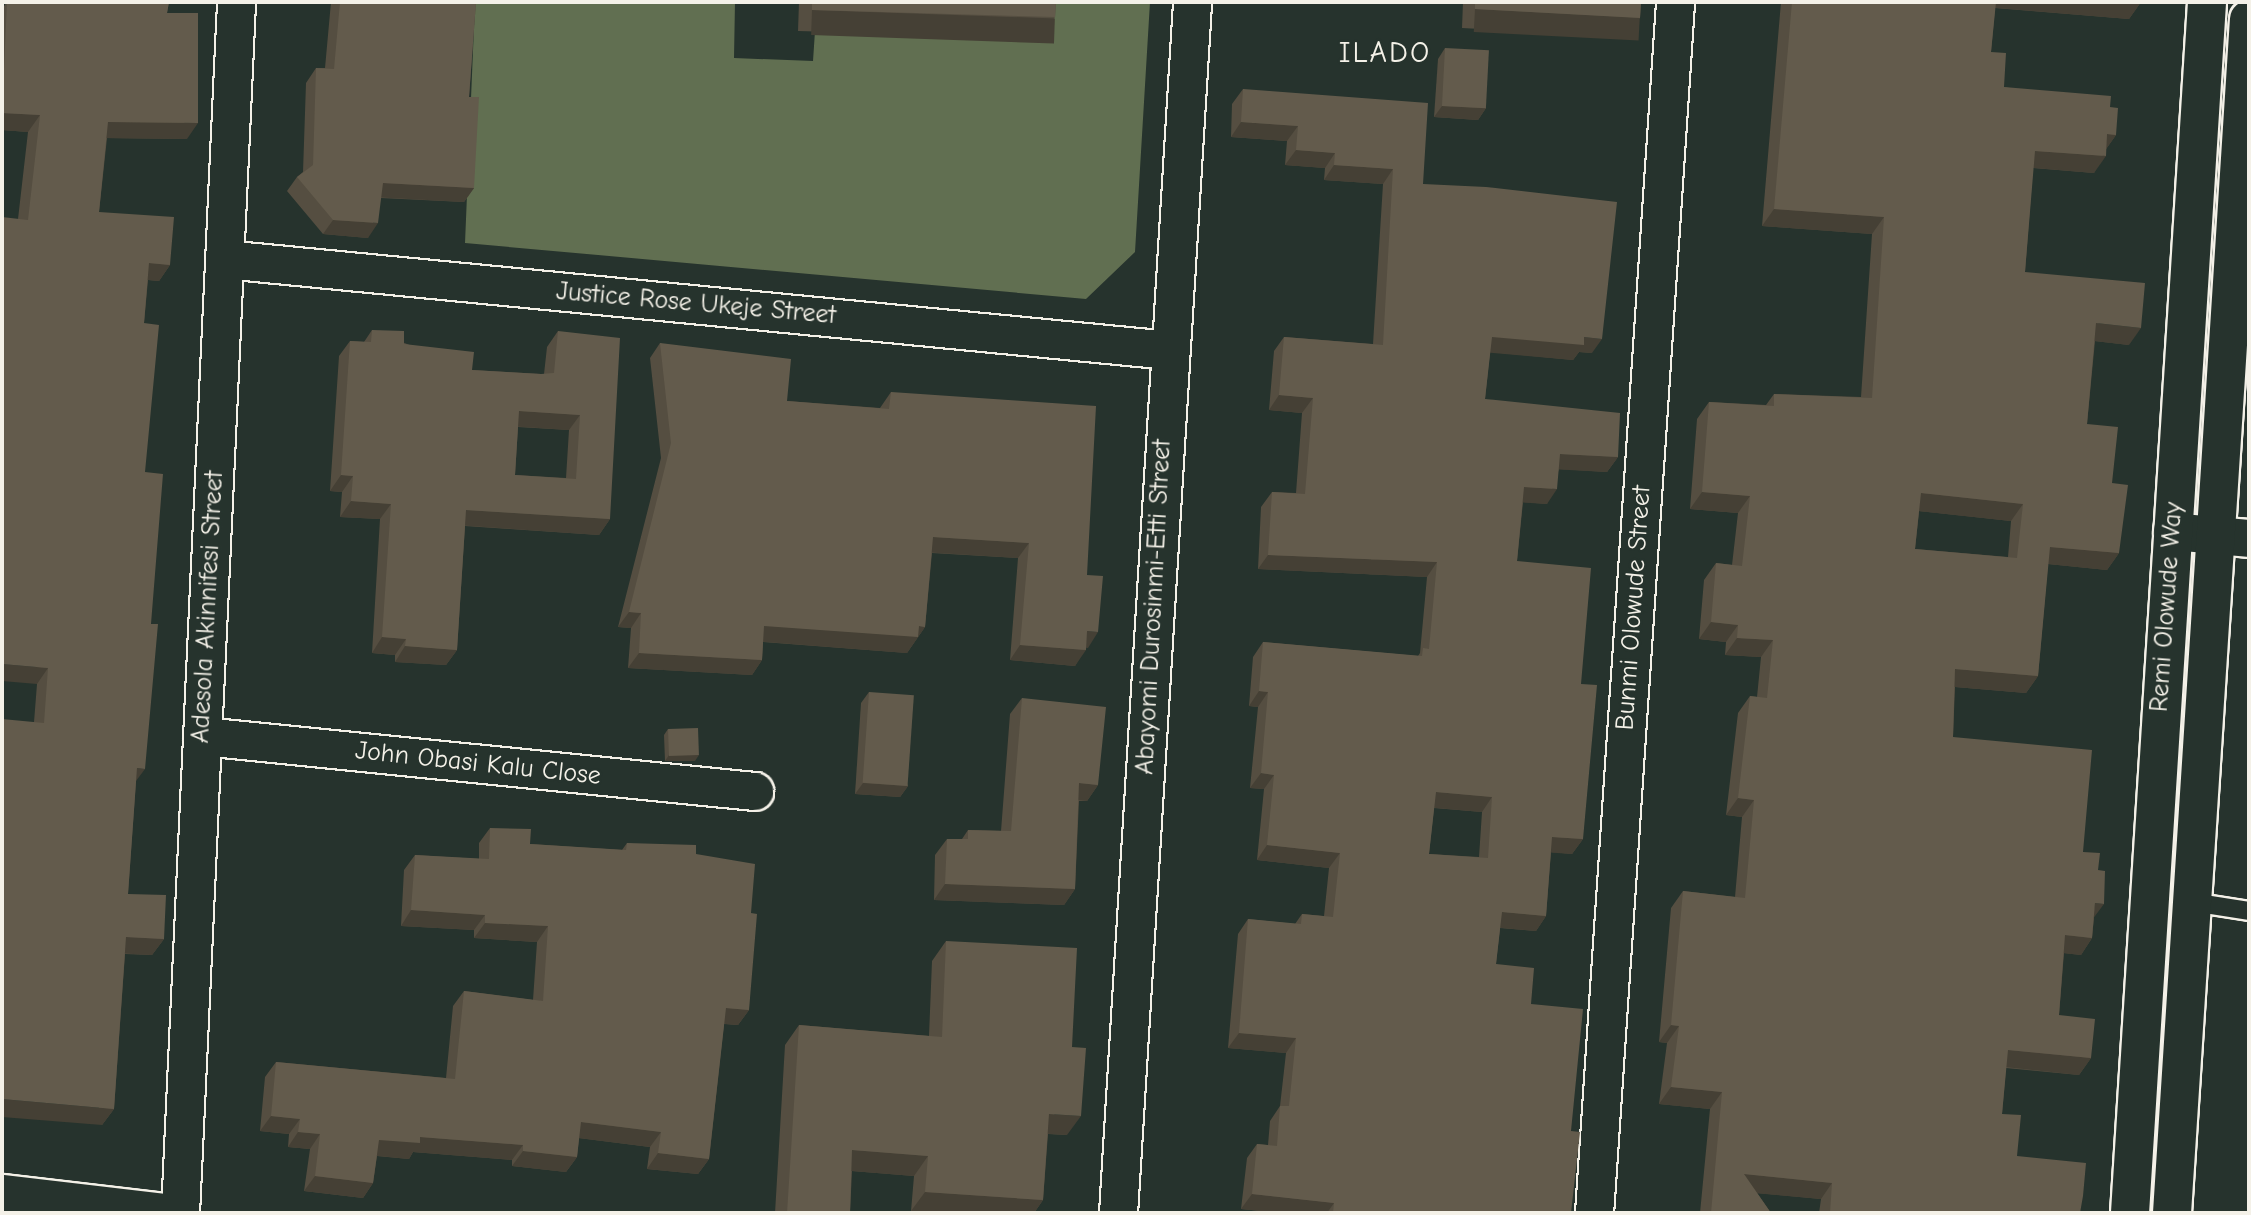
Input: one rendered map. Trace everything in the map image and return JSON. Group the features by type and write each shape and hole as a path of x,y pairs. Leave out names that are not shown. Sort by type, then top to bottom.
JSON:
{"main road":[{"name":"Remi Olowude Way","path":"2130,1213 2207,2"},
{"name":"Remi Olowude Way","path":"2172,1213 2192,902 2233,536 2249,19"}],"street":[{"name":"Adesola Akinnifesi Street","path":"180,1213 236,2"},
{"name":"Abayomi Durosinmi-Etti Street","path":"1118,1213 1192,2"},
{"name":"Bunmi Olowude Street","path":"1594,1213 1675,2"},
{"name":"Justice Rose Ukeje Street","path":"224,259 1169,350"},
{"path":"2172,531 2233,536"},
{"name":"John Obasi Kalu Close","path":"202,736 754,791"},
{"path":"2,1193 173,1213"}],"lane":[{"path":"2192,902 2249,911"}],"green space":[{"path":"475,2 735,2 734,58 813,61 815,31 1040,38 1042,2 1150,2 1135,252 1086,299 465,243"}],"building":[{"path":"7,2 169,2 167,13 198,13 198,123 108,122 99,212 174,217 170,265 149,263 144,323 159,325 145,472 163,474 151,624 158,624 145,769 137,768 128,894 166,895 164,939 126,937 114,1109 2,1099 2,719 44,723 48,668 2,664 2,217 28,220 40,115 2,113"},
{"path":"340,2 476,2 469,97 479,97 474,188 383,183 378,223 333,220 297,177 313,165 316,68 334,69"},
{"path":"812,2 1056,2 1055,17 812,10"},
{"path":"1475,2 1641,2 1640,18 1475,9"},
{"path":"1792,2 1996,2 1991,52 2006,53 2004,87 2111,96 2110,107 2118,108 2116,135 2107,134 2106,156 2035,151 2025,272 2145,283 2141,328 2096,323 2087,424 2118,427 2112,483 2128,485 2119,553 2050,547 2038,676 1955,669 1953,737 2092,750 2083,852 2100,853 2098,870 2105,871 2104,904 2095,903 2092,938 2065,935 2059,1015 2095,1019 2091,1058 2008,1050 2002,1114 2021,1115 2017,1156 2086,1163 2080,1213 1830,1213 1832,1183 1744,1174 1771,1213 1711,1213 1722,1092 1671,1087 1679,1026 1671,1025 1683,891 1745,898 1754,800 1738,798 1750,696 1767,698 1773,640 1737,638 1738,625 1711,622 1716,563 1742,566 1750,496 1702,492 1709,402 1774,406 1774,394 1872,398 1884,217 1774,209","holes":["1921,493 2023,504 2017,558 1915,549"]},
{"path":"1445,48 1489,50 1486,108 1442,106"},
{"path":"1243,89 1428,103 1423,184 1486,187 1617,202 1602,339 1584,337 1584,345 1492,337 1485,399 1620,413 1618,457 1560,454 1557,489 1524,487 1517,561 1591,568 1581,684 1597,685 1583,839 1552,837 1546,916 1502,912 1496,964 1534,968 1531,1004 1583,1009 1571,1131 1580,1132 1571,1213 1333,1213 1334,1203 1252,1194 1257,1144 1277,1146 1280,1106 1289,1106 1296,1038 1239,1033 1248,919 1301,924 1302,914 1333,917 1340,853 1267,845 1274,775 1261,773 1268,692 1259,691 1263,642 1422,656 1423,648 1429,649 1437,562 1268,555 1272,492 1305,494 1313,398 1279,395 1284,337 1383,345 1393,169 1334,165 1335,153 1296,150 1298,126 1241,122","holes":["1436,792 1492,797 1488,858 1429,854"]},
{"path":"372,330 404,331 404,344 474,352 472,370 541,374 554,373 558,331 620,338 610,519 466,510 457,650 405,646 406,639 382,637 391,504 351,501 353,476 341,475 350,341 371,342","holes":["519,411 580,415 576,479 515,475"]},
{"path":"660,343 791,359 787,401 889,409 891,392 1096,406 1087,575 1103,576 1098,632 1087,631 1086,650 1020,645 1029,543 933,537 925,627 919,626 918,637 764,626 762,660 639,653 641,613 629,612 671,443"},
{"path":"869,692 914,695 908,786 863,783"},
{"path":"1022,698 1106,707 1098,785 1079,783 1075,889 945,884 947,839 968,839 968,830 1011,831"},
{"path":"698,728 699,755 669,756 668,729"},
{"path":"490,828 531,829 530,844 626,850 627,843 696,845 696,854 755,864 751,913 757,914 749,1010 726,1008 709,1159 658,1153 661,1132 581,1122 577,1157 523,1151 523,1145 420,1137 420,1143 379,1140 373,1183 315,1176 320,1134 298,1132 300,1119 271,1116 276,1062 455,1079 464,991 543,1001 548,926 485,923 485,915 411,910 415,855 489,859"},
{"path":"946,941 1077,948 1072,1047 1086,1048 1081,1116 1049,1114 1043,1200 925,1192 928,1156 852,1150 850,1213 787,1213 799,1025 942,1037"}],"district":[{"name":"ILADO","path":"1385,53"}]}
